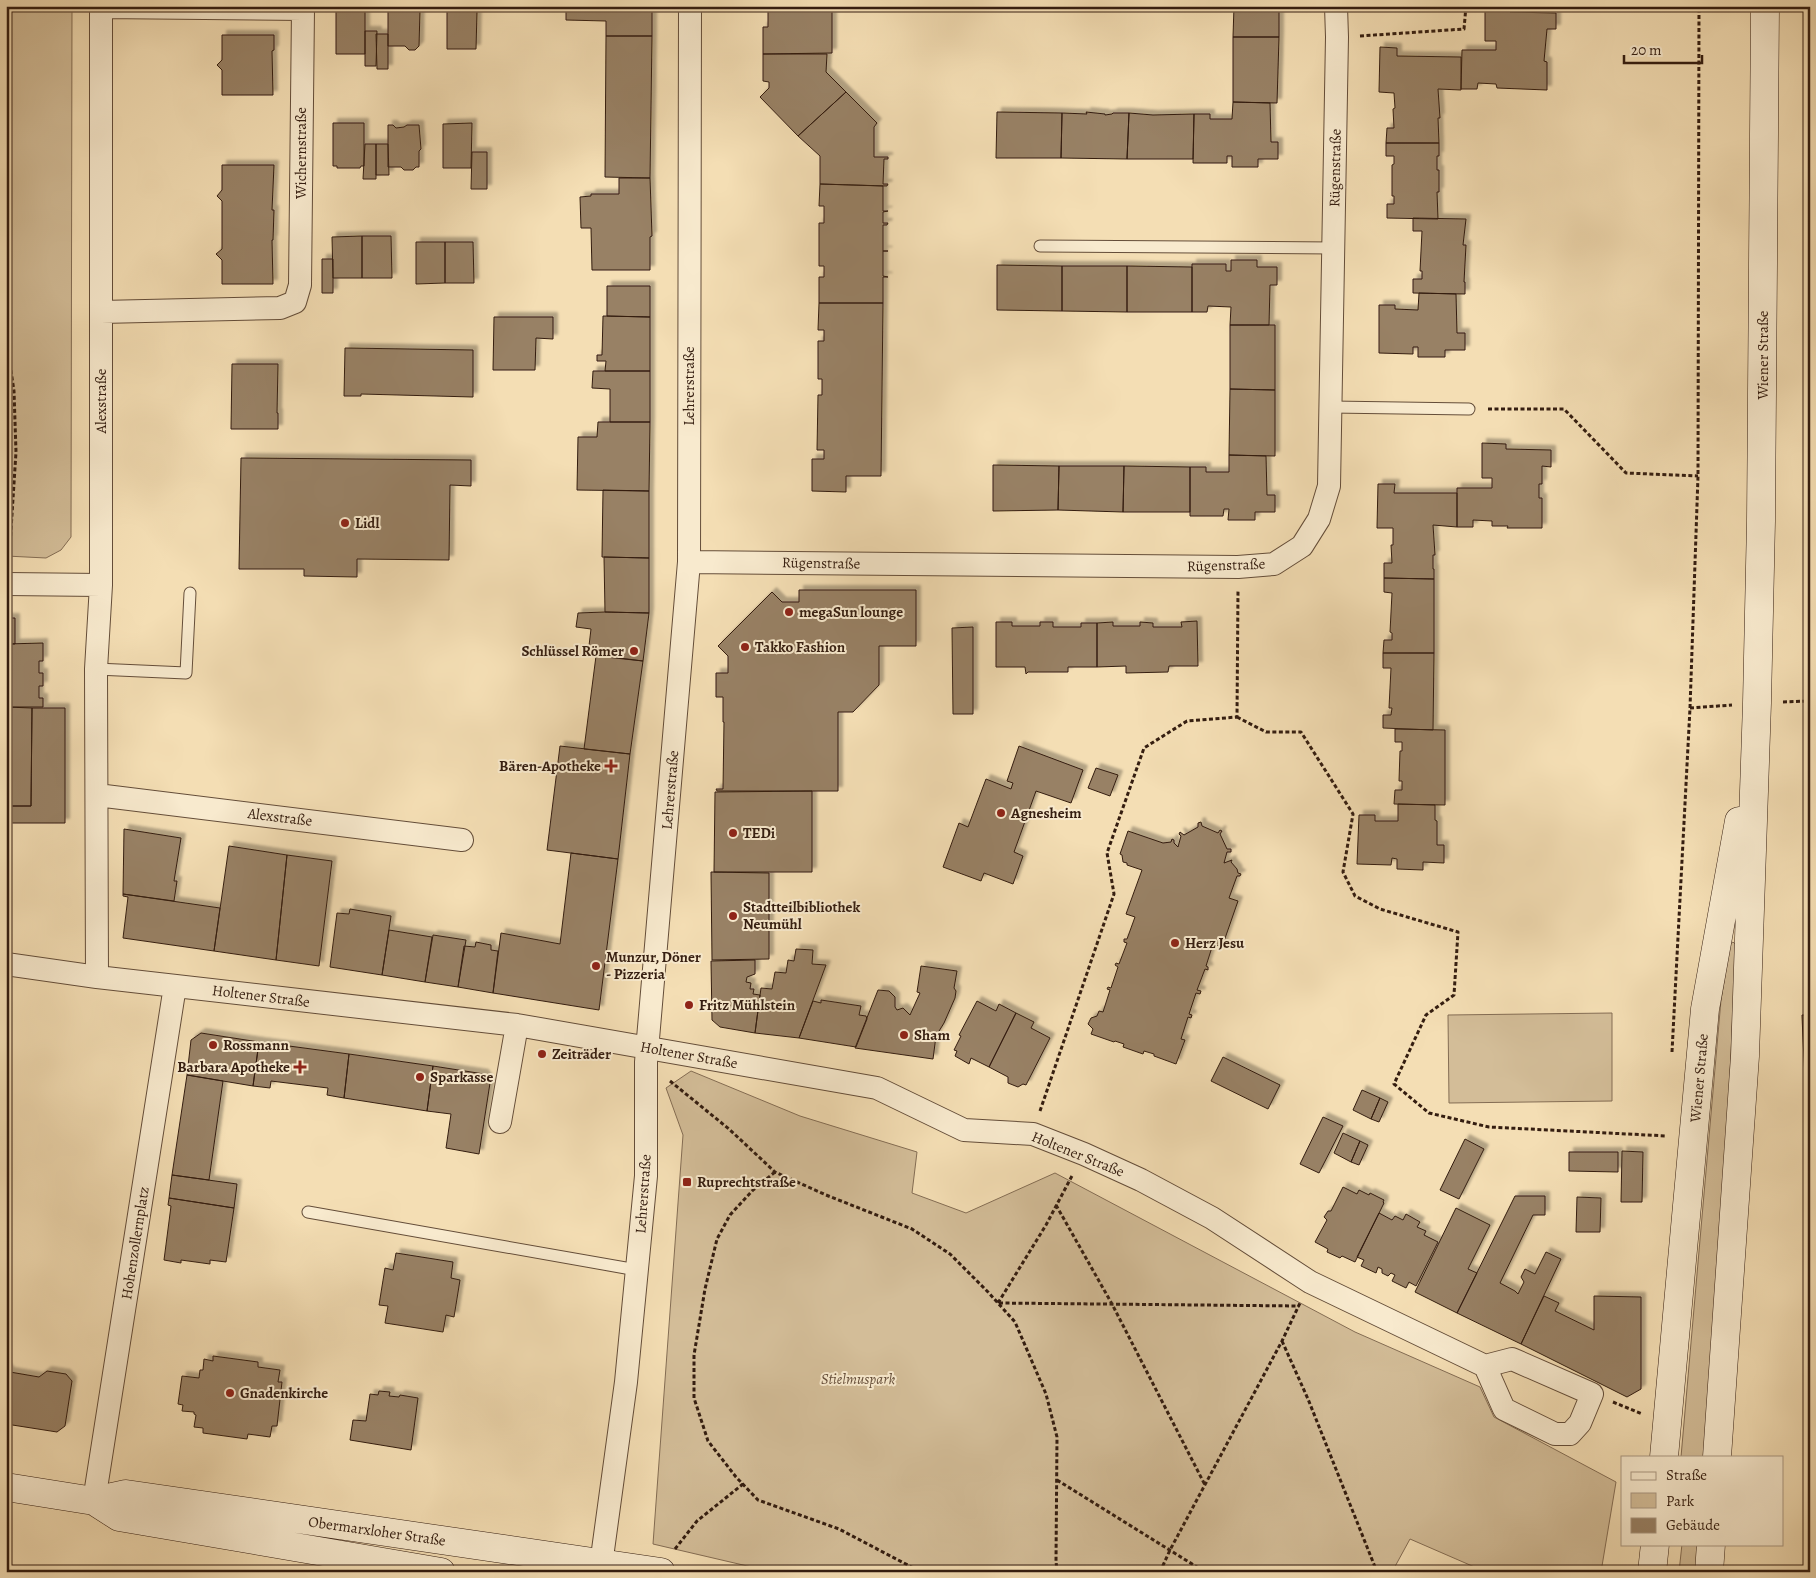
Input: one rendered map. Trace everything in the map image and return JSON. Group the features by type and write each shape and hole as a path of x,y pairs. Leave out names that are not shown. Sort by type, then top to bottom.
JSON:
{"street":[{"name":"Lehrerstraße","path":"601,1567 626,1382 646,1176 647,1055 689,562 690,6"},
{"name":"Rügenstraße","path":"689,562 1238,567 1274,564 1302,546 1320,519 1329,486 1334,248 1336,6"},
{"name":"Wiener Straße","path":"1717,1456 1745,1056 1757,703 1761,521 1765,6"},
{"name":"Alexstraße","path":"98,977 96,669 101,585 101,7"},
{"name":"Wichernstraße","path":"100,312 280,308 295,302 300,285 303,10 101,7"},
{"path":"7,584 101,585"},
{"name":"Wiener Straße","path":"1664,1456 1705,1009 1740,818 1757,703"},
{"name":"Alexstraße","path":"97,795 462,840"},
{"name":"Holtener Straße","path":"6,964 98,977 517,1025 647,1055 877,1088 964,1130 1032,1134 1084,1154 1141,1180 1212,1218 1310,1282 1485,1366"},
{"name":"Hohenzollernplatz","path":"94,1501 175,986"},
{"path":"500,1122 517,1025"},
{"path":"1512,1359 1592,1394 1580,1423 1570,1434 1555,1434 1504,1409 1485,1366 1512,1359"},
{"name":"Obermarxloher Straße","path":"6,1487 94,1501 126,1494 601,1567 659,1571"},
{"name":"Obermarxloher Straße","path":"94,1501 119,1517 441,1572"},
{"path":"1652,1572 1655,1546"},
{"path":"1709,1572 1711,1546"}],"lane":[{"path":"1040,246 1334,248"},
{"path":"1331,407 1470,409"},
{"path":"96,669 186,673 190,593"},
{"path":"308,1212 637,1270"}],"path":[{"path":"1337,38 1464,29 1466,6"},
{"path":"1672,1056 1690,708 1698,476 1699,6"},
{"path":"6,338 14,391 16,452 7,584"},
{"path":"1470,409 1564,409 1626,474 1698,476"},
{"path":"1237,716 1238,567"},
{"path":"1690,708 1757,703"},
{"path":"1032,1134 1114,894 1107,853 1144,748 1187,721 1237,716 1266,732 1302,732 1352,814 1343,872 1355,896 1380,909 1458,932 1454,995 1426,1015 1394,1084 1429,1113 1490,1127 1667,1136 1666,1146"},
{"path":"647,1055 775,1172 912,1229 950,1254 1015,1322 1046,1394 1057,1437 1057,1572"},
{"path":"998,1303 1084,1154"},
{"path":"775,1172 730,1215 717,1239 705,1288 694,1355 694,1398 708,1441 742,1484 758,1500 839,1529 921,1572"},
{"path":"1056,1205 1112,1304 1205,1486"},
{"path":"1160,1572 1282,1341 1310,1282"},
{"path":"998,1303 1299,1306"},
{"path":"1282,1341 1308,1399 1377,1572"},
{"path":"1592,1394 1667,1424"},
{"path":"1057,1480 1205,1572"},
{"path":"659,1571 697,1522 742,1484"}],"green space":[{"path":"6,6 72,6 71,537 61,550 46,558 6,556"},
{"path":"1733,942 1736,945 1726,1163 1707,1456 1681,1456 1721,1000 1730,944"},
{"path":"1612,1013 1612,1101 1449,1103 1448,1015"},
{"name":"Stielmuspark","path":"691,1071 800,1116 917,1152 912,1193 966,1213 1055,1173 1355,1332 1480,1387 1494,1417 1616,1482 1601,1572 1486,1572 1410,1539 1392,1572 773,1572 653,1544 683,1135 666,1088"},
{"path":"1682,1546 1699,1546 1696,1572 1679,1572"}],"building":[{"path":"566,6 652,6 652,36 606,36 606,21 566,20"},
{"path":"764,6 832,6 832,53 763,54 763,27 768,27 768,10 764,10"},
{"path":"1234,6 1279,6 1279,37 1233,37"},
{"path":"1485,7 1510,7 1510,12 1556,13 1556,29 1547,29 1544,61 1547,62 1547,90 1497,88 1496,84 1478,83 1477,89 1461,89 1462,50 1496,50 1496,41 1485,41"},
{"path":"336,10 365,10 365,54 336,54"},
{"path":"388,10 420,10 419,46 415,50 409,50 405,46 388,46"},
{"path":"447,10 477,11 476,49 447,49"},
{"path":"365,31 377,31 376,66 365,66"},
{"path":"376,34 388,34 388,69 377,69"},
{"path":"222,35 274,35 274,50 272,51 273,95 222,95 222,70 217,65 222,60"},
{"path":"606,36 652,36 650,178 605,177"},
{"path":"1233,37 1279,37 1277,103 1233,102"},
{"path":"1380,47 1397,48 1397,56 1461,57 1461,90 1438,89 1439,143 1386,143 1387,128 1394,128 1393,109 1395,108 1394,93 1379,92"},
{"path":"763,54 827,54 826,72 846,92 798,136 760,97 769,88 769,82 763,81"},
{"path":"846,92 877,123 874,127 874,157 888,157 888,159 884,159 883,184 888,184 887,186 820,184 820,156 798,136"},
{"path":"1233,102 1270,103 1271,142 1278,142 1278,159 1258,159 1258,167 1232,167 1232,156 1227,156 1227,163 1193,163 1194,114 1210,114 1210,119 1232,119"},
{"path":"997,112 1062,113 1061,158 996,158"},
{"path":"1086,112 1105,115 1129,113 1127,159 1061,158 1062,113 1087,114"},
{"path":"1129,113 1153,115 1194,114 1193,159 1127,159"},
{"path":"333,123 364,123 364,166 360,168 337,168 337,166 333,166"},
{"path":"472,123 471,168 443,168 443,124"},
{"path":"388,125 393,125 396,128 407,125 419,125 421,149 419,151 419,167 413,170 404,170 401,167 388,167"},
{"path":"1386,143 1439,143 1439,156 1437,156 1437,170 1439,170 1439,192 1437,192 1438,219 1387,218 1387,204 1394,204 1394,196 1392,196 1392,165 1394,164 1394,156 1386,156"},
{"path":"365,144 376,144 376,179 363,179"},
{"path":"376,144 388,144 389,175 376,175"},
{"path":"472,152 487,152 487,189 471,189"},
{"path":"222,165 274,165 272,210 274,210 272,240 273,284 222,284 222,260 216,254 222,249 222,201 217,196 222,190"},
{"path":"619,178 650,178 652,236 650,237 650,270 592,270 591,228 581,228 580,197 591,196 591,194 619,194"},
{"path":"820,184 883,186 883,211 888,211 883,212 883,223 888,223 883,225 883,276 888,277 883,277 883,303 819,303 819,277 824,277 824,266 819,266 819,223 824,223 824,206 819,206"},
{"path":"1413,218 1466,219 1463,245 1466,245 1465,294 1413,293 1413,279 1422,279 1422,271 1420,271 1422,231 1413,231"},
{"path":"362,236 362,278 333,278 332,237"},
{"path":"362,236 391,236 392,278 362,278"},
{"path":"416,242 445,242 445,283 416,284"},
{"path":"445,242 473,242 474,283 445,283"},
{"path":"322,259 333,259 333,293 322,293"},
{"path":"1231,260 1257,260 1257,267 1277,267 1277,285 1270,285 1269,325 1230,325 1231,307 1208,306 1207,312 1192,312 1192,264 1226,264 1226,271 1231,271"},
{"path":"997,265 1062,266 1062,311 997,310"},
{"path":"1062,266 1127,266 1127,312 1062,311"},
{"path":"1127,266 1192,267 1192,312 1127,312"},
{"path":"607,286 650,286 650,317 607,316"},
{"path":"1419,293 1456,294 1457,333 1465,333 1465,350 1445,350 1445,357 1418,357 1418,347 1413,347 1413,354 1379,353 1379,305 1395,305 1395,309 1418,310"},
{"path":"819,303 883,303 881,476 846,476 846,492 812,491 812,459 824,459 824,450 817,450 818,395 822,395 822,379 818,379 818,341 824,341 824,330 818,330"},
{"path":"603,316 650,317 650,371 605,371 606,361 597,361 597,355 602,355"},
{"path":"494,317 553,317 553,339 536,338 535,370 493,370"},
{"path":"1230,325 1275,325 1275,390 1230,389"},
{"path":"345,348 473,350 473,397 361,394 361,396 344,396"},
{"path":"232,364 278,364 278,429 231,429"},
{"path":"593,371 650,371 650,422 610,422 610,389 592,388"},
{"path":"1230,389 1275,390 1275,456 1229,455"},
{"path":"598,422 650,422 649,491 577,490 578,437 597,437"},
{"path":"1482,443 1506,444 1506,449 1551,450 1551,467 1542,466 1542,484 1539,484 1539,498 1542,498 1542,528 1507,528 1508,526 1492,526 1492,521 1473,520 1473,527 1457,527 1457,488 1492,488 1492,478 1482,478"},
{"path":"1229,455 1266,456 1267,495 1275,495 1275,512 1255,512 1255,520 1228,520 1229,509 1224,509 1223,516 1190,516 1190,467 1206,467 1206,472 1229,472"},
{"name":"Lidl","path":"241,458 471,460 471,486 450,485 449,560 357,559 357,577 304,576 304,569 239,569"},
{"path":"993,465 1059,466 1058,510 993,511"},
{"path":"1059,466 1124,466 1123,512 1058,510"},
{"path":"1124,466 1190,467 1190,512 1123,512"},
{"path":"1378,484 1395,484 1394,493 1457,493 1457,527 1433,525 1434,579 1384,578 1384,563 1392,563 1391,545 1393,545 1393,528 1377,528"},
{"path":"603,490 649,491 649,558 602,557"},
{"path":"604,557 649,558 649,613 605,612"},
{"path":"1384,578 1434,579 1434,653 1383,653 1384,640 1392,640 1392,633 1390,632 1392,593 1384,592"},
{"path":"799,590 916,590 916,646 879,646 879,685 853,712 838,712 838,791 717,791 716,789 723,789 724,722 723,697 716,697 716,673 728,673 728,656 718,646 772,592 782,602 799,602"},
{"path":"578,613 649,613 643,661 588,654 591,629 576,627"},
{"path":"6,618 15,618 15,644 6,644"},
{"path":"1197,621 1198,666 1169,666 1168,672 1126,673 1126,666 1097,667 1097,623 1113,622 1113,626 1140,626 1140,622 1153,623 1153,627 1182,627 1181,622"},
{"path":"996,622 1012,622 1012,626 1040,626 1040,622 1053,622 1053,627 1081,627 1081,623 1097,623 1097,667 1068,667 1068,672 1028,672 1026,674 1025,667 996,667"},
{"path":"973,627 973,714 953,714 952,628"},
{"path":"43,643 43,661 39,661 39,673 43,673 43,686 39,686 39,698 43,698 43,707 6,707 6,644"},
{"path":"1383,653 1434,653 1433,730 1383,728 1383,715 1391,715 1392,708 1389,708 1391,668 1383,668"},
{"path":"596,656 643,661 630,754 584,749"},
{"path":"6,707 32,708 31,806 6,806"},
{"path":"32,708 65,708 65,823 6,823 6,806 31,806"},
{"path":"1395,729 1445,730 1445,805 1394,804 1395,790 1402,790 1402,781 1399,781 1402,742 1395,742"},
{"path":"560,746 630,754 618,859 547,850"},
{"name":"Agnesheim","path":"1019,746 1083,770 1071,803 1036,791 1014,852 1023,856 1013,884 984,873 981,881 943,867 959,823 968,827 986,779 1011,789 1013,783 1007,781"},
{"path":"1096,768 1118,775 1110,796 1088,788"},
{"path":"812,791 812,872 714,872 715,792"},
{"path":"1398,804 1435,805 1437,845 1444,845 1444,863 1423,862 1423,870 1397,869 1397,859 1392,858 1391,865 1357,864 1359,815 1375,815 1375,821 1398,821"},
{"name":"Herz Jesu","path":"1201,822 1202,826 1218,833 1220,830 1222,831 1220,834 1227,849 1231,849 1231,852 1227,852 1224,863 1232,860 1231,862 1238,873 1241,874 1237,876 1229,898 1238,901 1222,947 1213,944 1206,966 1208,970 1205,969 1197,990 1201,991 1200,994 1196,993 1189,1014 1192,1015 1191,1018 1188,1017 1181,1039 1185,1040 1176,1064 1154,1056 1154,1054 1144,1051 1143,1054 1123,1047 1124,1044 1091,1034 1093,1029 1088,1024 1091,1018 1097,1016 1099,1011 1103,1012 1110,990 1107,989 1108,987 1111,988 1118,967 1115,965 1116,963 1119,964 1127,943 1124,942 1124,939 1127,939 1135,917 1126,914 1142,870 1127,865 1127,863 1123,862 1122,855 1120,854 1128,831 1163,843 1171,842 1172,839 1178,847 1181,836 1180,832 1184,835 1198,827 1198,823"},
{"path":"124,829 181,838 174,881 177,881 174,901 123,894"},
{"path":"229,846 287,855 276,960 214,951"},
{"path":"571,853 618,859 599,1010 493,993 501,933 560,944"},
{"path":"287,855 332,861 319,966 276,960"},
{"path":"711,872 769,873 769,959 712,960"},
{"path":"123,894 220,908 214,951 123,938 128,897 123,896"},
{"path":"350,909 391,916 382,975 330,967 337,913 349,914"},
{"path":"389,930 432,937 425,982 382,975"},
{"path":"433,935 466,940 458,987 425,982"},
{"path":"476,942 491,945 491,950 498,951 493,993 458,987 464,946 475,947"},
{"path":"796,949 813,950 812,964 826,965 799,1038 755,1033 761,988 772,989 775,972 786,973 788,960 794,961"},
{"path":"755,960 755,974 747,977 746,982 751,983 750,989 754,989 753,994 760,995 755,1033 720,1027 712,1020 711,961"},
{"path":"921,966 957,971 954,988 956,991 955,998 936,1036 933,1059 855,1048 878,990 889,991 895,997 895,1007 897,1010 903,1008 910,1015 920,993 917,992"},
{"path":"821,1000 861,1006 859,1015 866,1016 867,1019 856,1047 799,1038 813,1001 821,1003"},
{"path":"977,1001 996,1011 999,1004 1016,1013 989,1067 971,1058 969,1064 955,1056 957,1051 954,1050 961,1036 959,1035"},
{"path":"1016,1013 1034,1022 1031,1028 1050,1038 1026,1085 1023,1084 1018,1087 1008,1083 1008,1077 989,1067"},
{"path":"1802,1015 1810,1015 1810,1171 1803,1040"},
{"path":"201,1033 259,1042 253,1086 187,1075 191,1040"},
{"path":"259,1042 349,1054 344,1098 327,1095 328,1088 271,1081 270,1088 253,1086"},
{"path":"349,1054 433,1066 427,1111 344,1098"},
{"path":"1223,1057 1280,1085 1268,1109 1211,1081"},
{"path":"433,1066 484,1074 490,1083 479,1154 446,1148 451,1114 427,1111"},
{"path":"187,1075 223,1081 209,1180 172,1175"},
{"path":"1362,1090 1380,1098 1371,1119 1353,1110"},
{"path":"1380,1098 1388,1102 1379,1122 1371,1119"},
{"path":"1323,1117 1343,1126 1319,1173 1300,1164"},
{"path":"1343,1133 1360,1141 1351,1162 1334,1153"},
{"path":"1465,1139 1484,1149 1459,1199 1440,1190"},
{"path":"1360,1141 1368,1145 1359,1165 1351,1162"},
{"path":"1622,1151 1643,1152 1642,1202 1621,1202"},
{"path":"1569,1152 1618,1152 1618,1172 1569,1171"},
{"path":"172,1175 237,1184 234,1208 169,1198"},
{"path":"1343,1187 1357,1194 1359,1190 1369,1195 1370,1193 1384,1200 1355,1262 1327,1252 1328,1249 1315,1242 1327,1220 1324,1217 1328,1211 1331,1211"},
{"path":"1515,1196 1545,1196 1545,1215 1533,1215 1500,1283 1518,1294 1524,1282 1521,1277 1525,1269 1535,1274 1546,1252 1561,1259 1521,1344 1457,1313"},
{"path":"1577,1197 1601,1198 1600,1232 1576,1232"},
{"path":"169,1198 234,1208 226,1262 210,1260 210,1264 181,1260 181,1263 164,1260 171,1206 168,1205"},
{"path":"1456,1208 1490,1225 1468,1269 1477,1273 1457,1313 1415,1292"},
{"path":"1379,1213 1392,1220 1395,1216 1403,1220 1406,1214 1420,1222 1417,1227 1426,1231 1424,1235 1438,1242 1416,1286 1409,1282 1406,1288 1392,1281 1395,1275 1391,1273 1388,1276 1382,1273 1382,1269 1378,1267 1376,1273 1361,1266 1364,1260 1357,1257"},
{"path":"396,1253 453,1262 451,1278 460,1280 454,1317 446,1315 443,1332 385,1323 388,1306 379,1305 385,1268 393,1270"},
{"path":"1544,1296 1559,1303 1555,1311 1594,1330 1594,1296 1641,1297 1641,1389 1627,1397 1521,1344"},
{"name":"Gnadenkirche","path":"213,1356 258,1362 258,1367 280,1370 278,1382 282,1382 277,1426 272,1426 270,1437 248,1434 247,1439 203,1433 203,1428 194,1427 196,1415 194,1412 182,1411 183,1405 178,1404 182,1376 199,1378 200,1370 203,1370 204,1359 213,1361"},
{"path":"6,1367 10,1372 39,1377 47,1371 66,1374 72,1381 65,1426 57,1432 6,1424"},
{"path":"379,1391 390,1392 389,1396 399,1397 400,1395 418,1398 411,1450 350,1440 353,1420 366,1421 370,1394 378,1395"}],"place":[{"name":"Lidl","path":"345,523"},
{"name":"megaSun lounge","path":"789,612"},
{"name":"Takko Fashion","path":"745,647"},
{"name":"Schlüssel Römer","path":"634,651"},
{"name":"Bären-Apotheke","path":"611,766"},
{"name":"Agnesheim","path":"1001,813"},
{"name":"TEDi","path":"733,833"},
{"name":"Stadtteilbibliothek Neumühl","path":"733,916"},
{"name":"Herz Jesu","path":"1175,943"},
{"name":"Munzur, Döner - Pizzeria","path":"596,966"},
{"name":"Fritz Mühlstein","path":"689,1005"},
{"name":"Sham","path":"904,1035"},
{"name":"Rossmann","path":"213,1045"},
{"name":"Zeiträder","path":"542,1054"},
{"name":"Barbara Apotheke","path":"300,1067"},
{"name":"Sparkasse","path":"420,1077"},
{"name":"Ruprechtstraße","path":"687,1182"},
{"name":"Gnadenkirche","path":"230,1393"}]}
